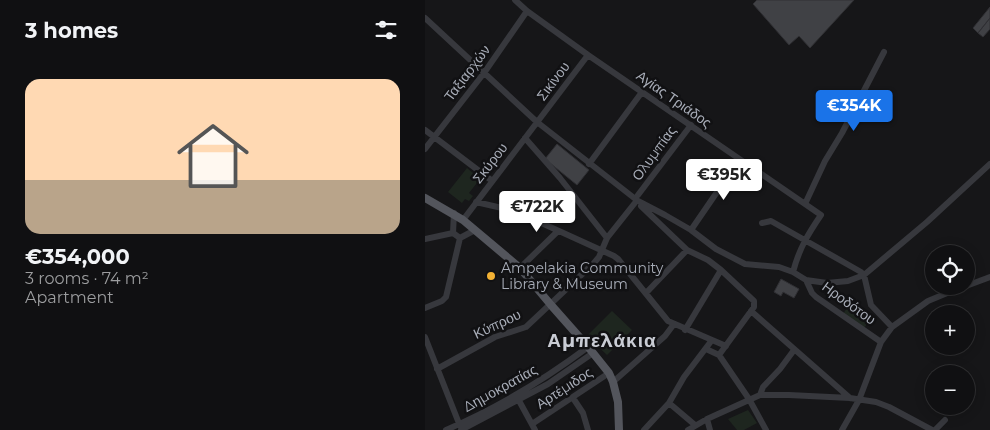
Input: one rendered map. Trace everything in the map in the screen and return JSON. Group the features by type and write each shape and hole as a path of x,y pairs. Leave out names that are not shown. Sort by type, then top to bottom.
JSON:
{"main road":[{"path":"425,198 463,220 520,268 591,350 613,382 618,402 619,430"}],"street":[{"name":"Αγίας Τριάδος","path":"515,0 527,11 588,55 739,160 821,214 804,240"},
{"name":"Ταξιαρχών","path":"425,149 527,11"},
{"path":"425,18 537,122 638,201 691,230 716,249 745,264 779,267 793,272 806,280 827,283 848,281 865,276 990,164"},
{"path":"805,204 825,161 884,52"},
{"name":"Σικίνου","path":"537,122 588,55"},
{"path":"589,164 643,92"},
{"name":"Σκύρου","path":"463,220 491,180 537,122"},
{"name":"Ολυμπίας","path":"639,195 691,125"},
{"path":"425,130 491,180"},
{"path":"525,138 560,178 607,238"},
{"path":"691,230 739,160"},
{"path":"476,202 515,210 619,259 668,322 726,346"},
{"name":"Κύπρου","path":"437,368 495,338 526,327 551,306 594,263 607,238 637,205 660,223"},
{"path":"453,214 453,233"},
{"path":"665,215 660,223 687,250 708,260 754,301 754,307 751,312 719,355"},
{"path":"761,223 771,221 852,265 865,276 871,305 892,327"},
{"path":"425,308 442,301 445,297 460,238 475,230"},
{"path":"520,268 558,231"},
{"path":"425,239 453,233 460,238"},
{"path":"793,272 804,240"},
{"path":"708,260 716,249"},
{"path":"646,293 687,250"},
{"path":"685,330 721,270"},
{"path":"975,283 990,278"},
{"name":"Ηροδότου","path":"806,280 816,297 881,342"},
{"path":"842,430 859,400 881,342 892,327 928,301 943,295"},
{"path":"751,312 850,398"},
{"path":"613,382 665,336 674,324"},
{"path":"425,336 461,428"},
{"path":"645,430 669,403 684,377 712,340"},
{"path":"706,349 719,355 749,400 766,430"},
{"name":"Δημοκρατίας","path":"446,430 461,428 548,384 591,350"},
{"path":"759,395 763,387 780,369 793,350"},
{"name":"Αρτέμιδος","path":"533,427 609,374"},
{"path":"688,430 759,395 850,398 889,407 919,427 933,430 945,420"},
{"path":"517,398 533,427"},
{"path":"573,398 583,413 588,430"},
{"path":"669,403 695,425"},
{"path":"707,419 710,430"}],"shaded area":[{"path":"467,168 480,179 469,193 473,196 469,201 465,199 462,203 448,192"},
{"path":"851,302 873,316 864,328 843,314"},
{"path":"612,311 632,330 607,355 587,336"},
{"path":"748,410 757,423 744,430 737,430 728,419"}],"building":[{"path":"757,0 854,0 810,48 799,36 789,45 753,4"},
{"path":"990,7 990,18 978,33 973,28"},
{"path":"990,18 990,29 983,37 978,33"},
{"path":"557,144 589,170 577,185 545,159"},
{"path":"781,279 799,289 794,298 783,292 781,296 774,292"}],"place":[{"name":"Ampelakia Community Library & Museum","path":"491,276"}],"district":[{"name":"Αμπελάκια","path":"602,340"}]}
